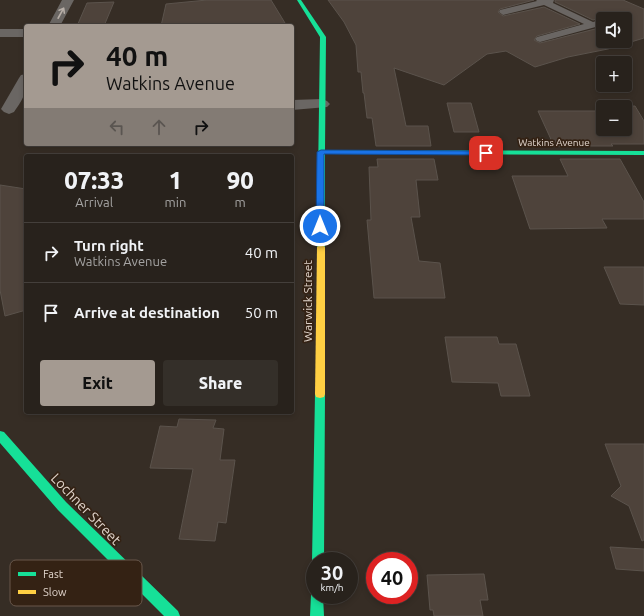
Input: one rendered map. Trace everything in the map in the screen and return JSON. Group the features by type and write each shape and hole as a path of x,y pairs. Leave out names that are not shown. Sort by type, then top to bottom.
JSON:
{"street":[{"path":"55,24 68,0"},
{"name":"Warwick Street","path":"299,0 323,37 318,552"},
{"path":"0,32 24,32"},
{"path":"5,109 24,81"},
{"path":"294,105 322,104"},
{"path":"5,109 24,108"},
{"name":"Watkins Avenue","path":"321,152 644,153"},
{"name":"Lochner Street","path":"0,435 24,464 115,560"},
{"name":"Lochner Street","path":"142,586 173,616"},
{"path":"317,604 317,616"}],"lane":[{"path":"503,12 545,1 593,25"},
{"path":"540,39 596,24"}],"building":[{"path":"207,0 271,0 285,23 161,24 166,4"},
{"path":"328,0 534,0 500,9 498,12 503,16 544,7 580,24 537,36 534,40 540,43 596,29 596,48 611,48 568,57 535,67 506,51 487,54 444,85 394,68 406,126 428,126 431,146 376,146 372,118 367,118 361,72 358,72 356,45 344,22"},
{"path":"555,0 623,0 644,9 644,38 632,42 632,12 596,12 596,19 593,20 555,2"},
{"path":"114,2 105,24 78,24 87,3"},
{"path":"447,103 471,103 479,132 454,132"},
{"path":"632,106 635,106 644,121 644,144 611,144 613,146 554,146 538,111 596,111 596,136 632,136"},
{"path":"377,159 434,159 438,180 416,180 420,217 411,217 419,261 440,263 445,298 374,298 367,220 371,220 369,167 378,167"},
{"path":"560,159 620,159 644,202 644,219 602,219 607,228 530,229 512,176 568,176"},
{"path":"0,185 24,189 24,311 5,316 0,290"},
{"path":"604,267 644,267 644,305 620,304"},
{"path":"445,337 497,337 499,344 516,344 530,396 501,396 498,383 452,382"},
{"path":"179,419 216,420 213,428 224,429 220,460 235,460 226,523 218,522 215,541 179,539 193,469 150,468 160,426 177,427"},
{"path":"605,444 644,444 644,540 642,541 629,506 611,496 621,486"},
{"path":"610,547 644,549 644,571 616,569"},
{"path":"484,574 488,600 480,600 483,616 434,616 433,610 430,610 427,575"}],"traffic: fast":[{"path":"299,0 323,37 321,247"},
{"path":"321,152 644,153"},
{"path":"318,552 320,394"},
{"path":"0,435 62,506 116,560"},
{"path":"142,585 173,616"},
{"path":"317,604 317,616"}],"traffic: slow":[{"path":"320,394 321,247"}],"route":[{"path":"320,226 321,152 486,153"}]}
